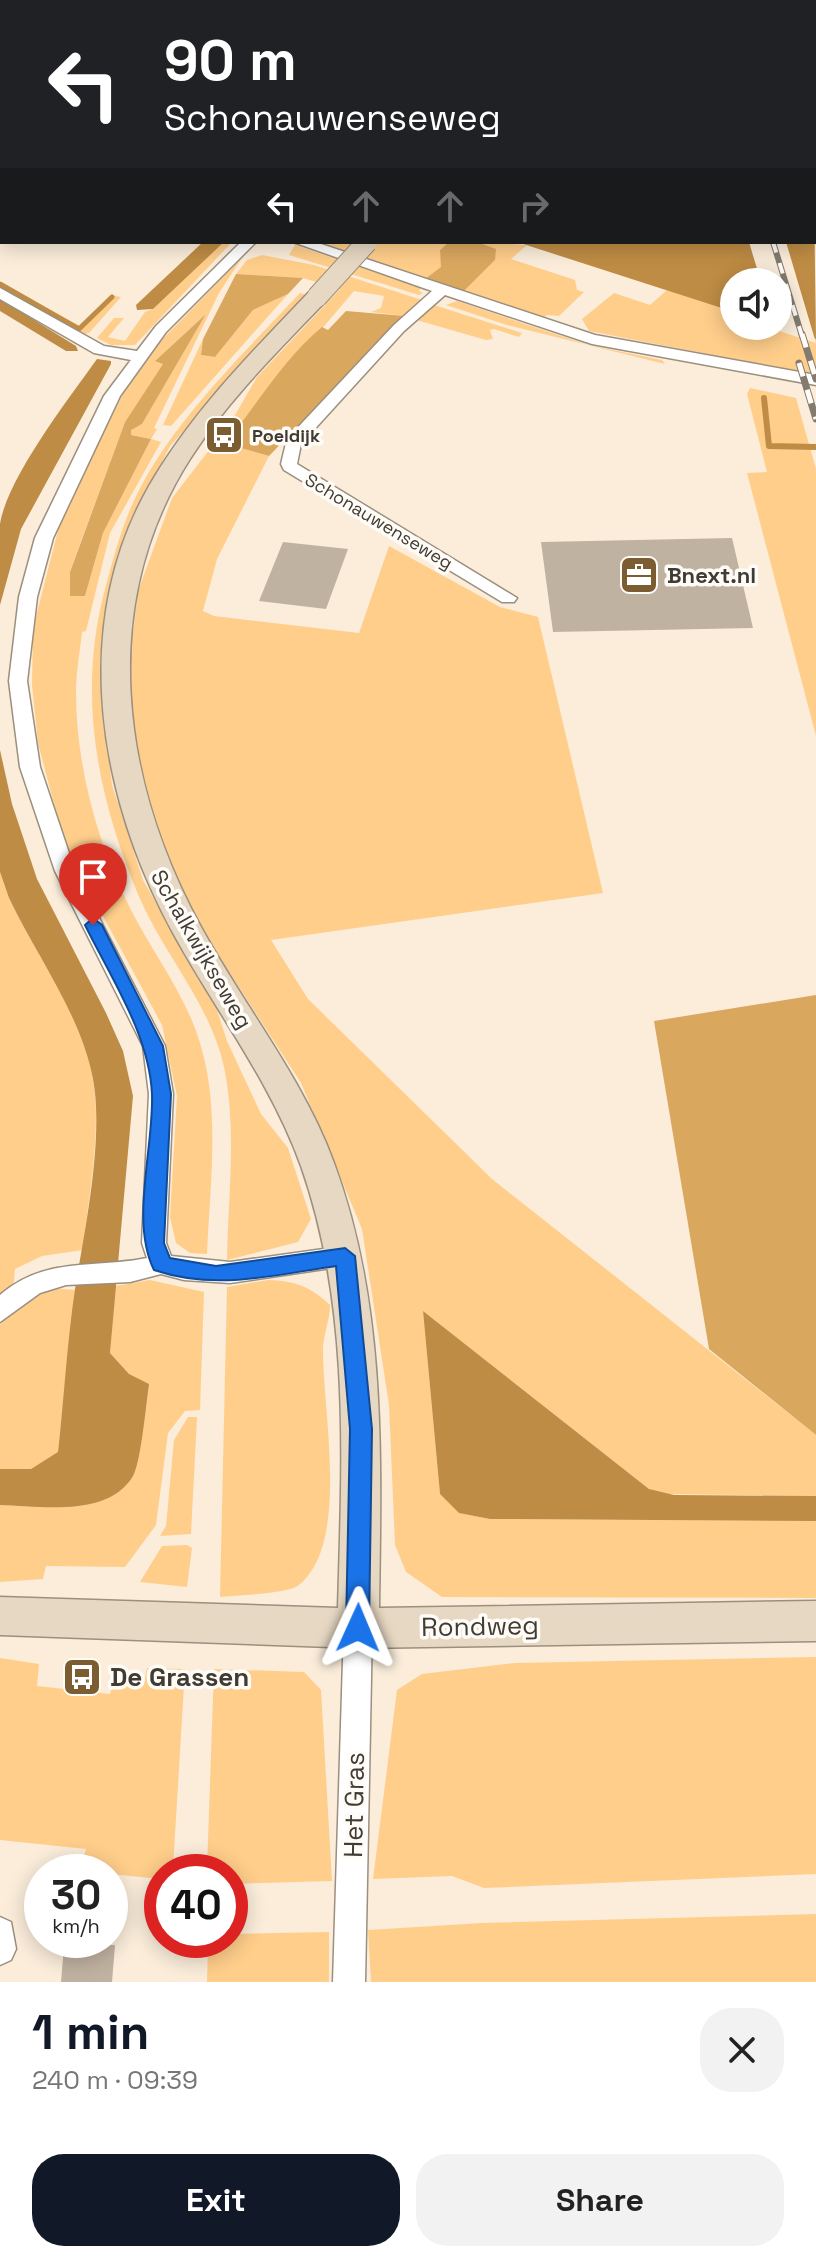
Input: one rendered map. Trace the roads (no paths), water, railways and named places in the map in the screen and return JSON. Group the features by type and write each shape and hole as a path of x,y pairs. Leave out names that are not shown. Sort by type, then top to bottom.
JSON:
{"street":[{"path":"161,1264 154,1243 161,1094 154,1046 65,871 30,767 18,681 28,597 44,538 112,396 138,356 184,304 247,244"},
{"path":"306,244 560,330 632,349 816,380"},
{"name":"Schalkwijkseweg","path":"358,1628 361,1429 345,1256 338,1227 303,1130 176,910 147,850 127,782 117,724 113,632 144,521 173,469 248,369 365,244"},
{"name":"Schonauwenseweg","path":"441,291 388,340 293,443 289,464 292,470 508,598"},
{"path":"0,293 100,350 138,356"},
{"path":"0,1311 37,1282 69,1276 123,1275 161,1264 185,1272 216,1274 345,1256"},
{"name":"Rondweg","path":"0,1616 358,1628 816,1621"},
{"name":"Het Gras","path":"349,1982 358,1628"},
{"path":"0,1933 0,1949"}],"waterway":[{"path":"0,284 79,329 112,297"},
{"path":"764,398 769,446 816,447"}],"railway":[{"path":"774,244 802,336"},
{"path":"802,334 816,379"},
{"path":"799,363 816,419"}],"place":[{"name":"Poeldijk","path":"224,435"},
{"name":"Bnext.nl","path":"639,575"},
{"name":"De Grassen","path":"82,1677"}]}
